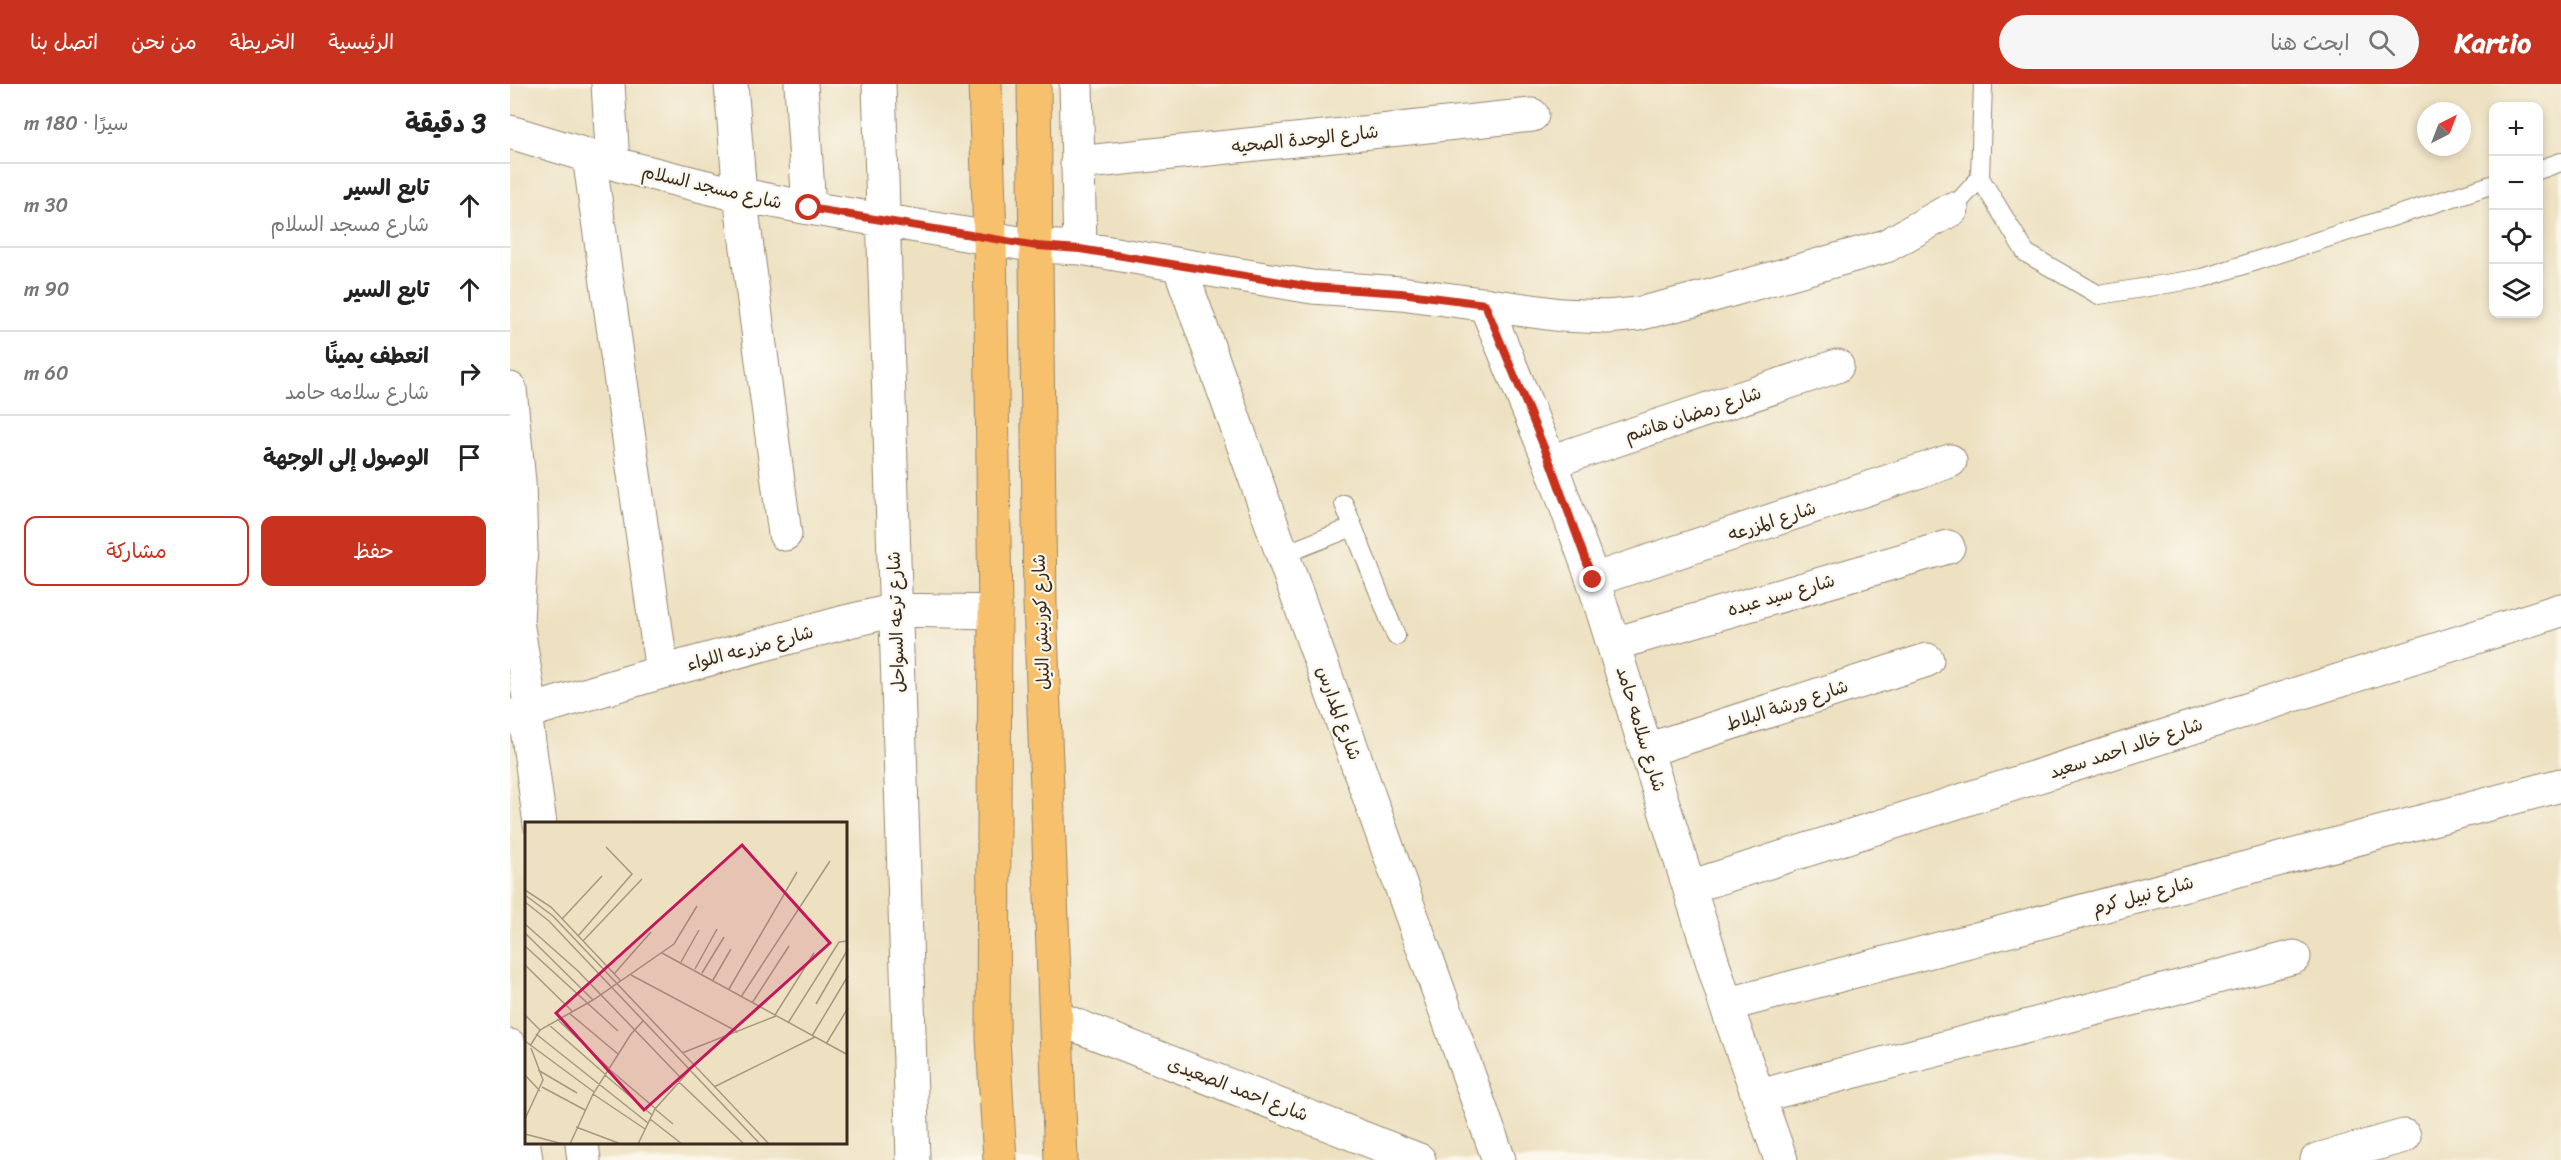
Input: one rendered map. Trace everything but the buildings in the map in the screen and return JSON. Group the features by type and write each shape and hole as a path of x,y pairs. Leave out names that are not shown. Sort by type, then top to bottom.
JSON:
{"main road":[{"path":"985,84 990,237 995,612 993,1039 1000,1160"},
{"name":"شارع كورنيش النيل","path":"1034,84 1040,604 1061,1160"}],"street":[{"path":"608,84 601,159 662,672"},
{"path":"731,84 740,195 785,534"},
{"path":"801,84 809,208"},
{"name":"شارع ترعه السواحل","path":"879,84 913,1160"},
{"path":"1076,84 1080,249"},
{"name":"شارع الوحدة الصحيه","path":"1077,163 1532,115"},
{"name":"شارع مسجد السلام","path":"510,132 601,159 740,195 809,208 1037,246 1080,249 1312,287 1401,293 1560,315 1607,317 1638,314 1703,298 1886,246 1953,209"},
{"name":"شارع المدارس","path":"1179,265 1499,1160"},
{"name":"شارع سلامه حامد","path":"1485,304 1550,462 1593,580 1726,1005 1781,1160"},
{"name":"شارع رمضان هاشم","path":"1550,462 1837,366"},
{"path":"510,389 519,482 521,548 517,621 522,714 540,822"},
{"name":"شارع المزرعه","path":"1593,580 1950,461"},
{"name":"شارع سيد عبده","path":"1614,644 1948,547"},
{"name":"شارع مزرعه اللواء","path":"522,714 662,672 896,610 995,612"},
{"name":"شارع خالد احمد سعيد","path":"1690,887 2561,610"},
{"name":"شارع ورشة البلاط","path":"1647,750 1927,660"},
{"name":"شارع نبيل كرم","path":"1726,1005 2561,785"},
{"path":"1759,1096 2294,957"},
{"name":"شارع احمد الصعيدى","path":"1057,1018 1419,1160"},
{"path":"510,1046 526,1160"},
{"path":"2317,1160 2404,1136"},
{"path":"582,1145 584,1160"}],"lane":[{"path":"1983,84 1980,178 2026,253 2099,295 2203,278 2489,185"},
{"path":"2543,168 2561,162"},
{"path":"1953,209 1980,178"},
{"path":"1344,504 1396,636"},
{"path":"1282,555 1353,527"}],"route":[{"path":"809,208 1037,246 1080,249 1312,287 1401,293 1485,304 1550,462 1593,580"}]}
